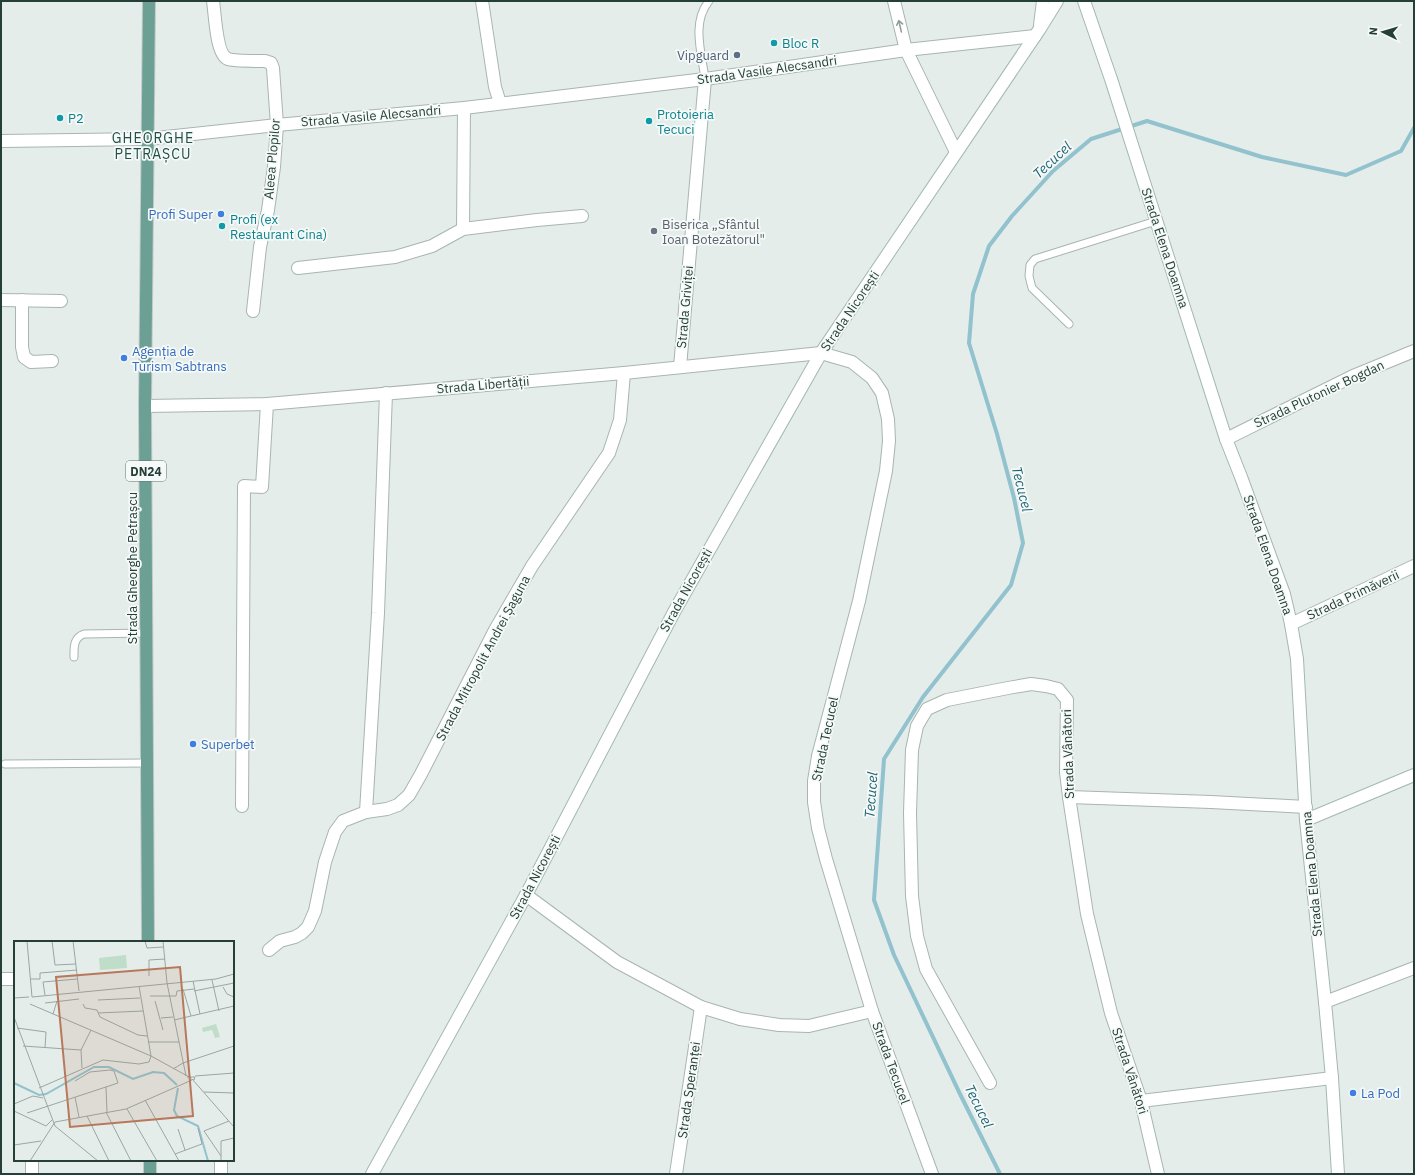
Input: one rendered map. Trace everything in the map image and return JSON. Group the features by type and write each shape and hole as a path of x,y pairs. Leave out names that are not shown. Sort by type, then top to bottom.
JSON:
{"main road":[{"name":"Strada Gheorghe Petrașcu","path":"148,1 146,406 148,941"},
{"path":"150,1161 150,1174"}],"street":[{"name":"Aleea Plopilor","path":"213,1 219,45 222,54 228,60 265,61 271,63 273,68 278,125 274,167 268,210 260,247 253,311"},
{"path":"482,1 495,86 500,103"},
{"path":"894,1 906,50 956,152"},
{"name":"Strada Nicorești","path":"372,1174 526,895 674,612 821,353 1037,33 1054,2"},
{"name":"Strada Elena Doamna","path":"1083,3 1112,79 1226,440 1284,594 1291,624 1297,659 1306,820 1332,1078 1338,1174"},
{"name":"Strada Vasile Alecsandri","path":"1,141 147,139 464,108 705,79 1037,33"},
{"name":"Strada Griviței","path":"680,367 705,79"},
{"path":"463,229 464,108"},
{"path":"298,268 395,257 432,246 463,229 582,216"},
{"path":"1,300 61,301"},
{"path":"22,300 22,347 24,357 31,362 52,361"},
{"name":"Strada Plutonier Bogdan","path":"1226,440 1353,376 1414,351"},
{"name":"Strada Libertății","path":"146,406 267,404 624,373 821,353"},
{"name":"Strada Tecucel","path":"821,353 852,362 872,378 882,393 888,418 889,441 886,471 859,601 818,756 814,788 814,802 818,828 826,859 872,1011 932,1174"},
{"name":"Strada Mitropolit Andrei Șaguna","path":"269,950 280,941 296,937 308,927 315,910 325,862 335,832 343,821 366,812 387,809 398,805 409,795 495,630 532,566 609,453 620,420 624,373"},
{"path":"366,812 378,613 386,393"},
{"path":"242,806 244,486 262,487 267,404"},
{"name":"Strada Primăverii","path":"1291,624 1414,566"},
{"name":"Strada Vânători","path":"990,1083 926,969 917,936 912,896 910,813 912,750 917,726 927,708 947,700 1031,684 1058,689 1067,700 1066,772 1087,914 1111,1013 1142,1102 1158,1174"},
{"path":"1306,820 1414,775"},
{"path":"1069,797 1306,807"},
{"path":"526,895 618,962 701,1007 740,1019 780,1025 809,1026 872,1011"},
{"path":"1325,1002 1414,968"},
{"path":"1,979 14,979"},
{"name":"Strada Speranței","path":"676,1174 701,1007"},
{"path":"1142,1102 1332,1078"},
{"path":"32,1161 32,1174"},
{"path":"221,1161 221,1174"}],"lane":[{"path":"705,79 699,32 700,18 708,1"},
{"path":"1069,324 1032,288 1029,276 1030,265 1035,259 1156,221"},
{"path":"74,657 74,645 76,638 79,635 146,633"},
{"path":"5,764 147,763"}],"waterway":[{"name":"Tecucel","path":"1000,1174 894,955 874,900 884,759 923,697 1011,585 1023,543 1014,498 997,434 969,343 973,294 989,246 1012,216 1053,171 1091,139 1147,121 1262,157 1346,175 1401,151 1414,128"}],"place":[{"name":"Bloc R","path":"774,43"},
{"name":"Vipguard","path":"737,55"},
{"name":"P2","path":"60,118"},
{"name":"Protoieria Tecuci","path":"649,121"},
{"name":"Profi Super","path":"221,214"},
{"name":"Profi (ex Restaurant Cina)","path":"222,226"},
{"name":"Biserica „Sfântul Ioan Botezătorul\"","path":"654,231"},
{"name":"Agenția de Turism Sabtrans","path":"124,358"},
{"name":"Superbet","path":"193,744"},
{"name":"La Pod","path":"1353,1093"}],"district":[{"name":"GHEORGHE PETRAȘCU","path":"153,146"}]}
